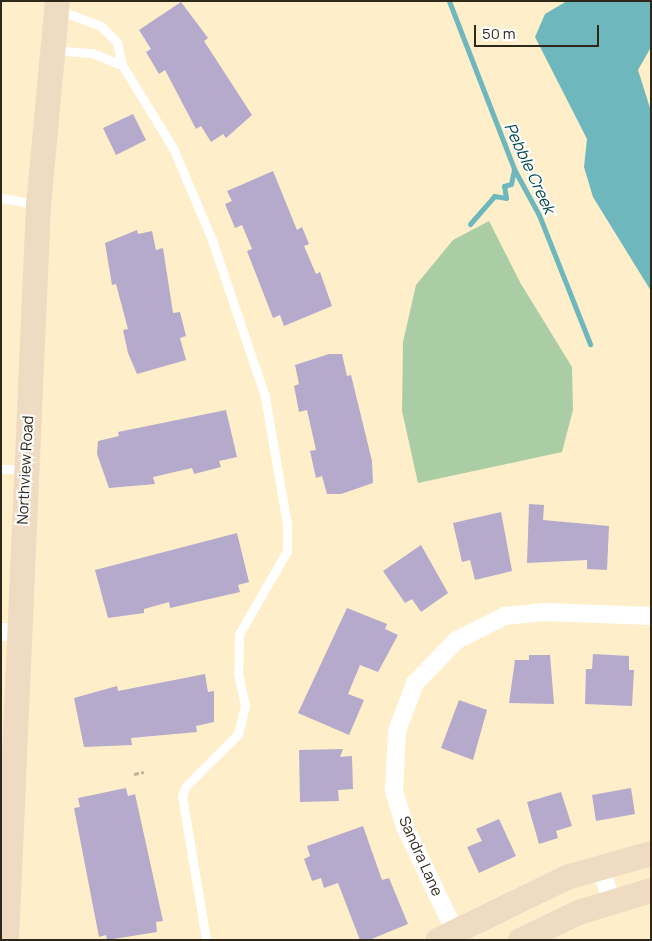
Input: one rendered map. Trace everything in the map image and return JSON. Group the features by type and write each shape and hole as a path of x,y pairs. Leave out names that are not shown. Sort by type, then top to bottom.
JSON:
{"street":[{"name":"Northview Road","path":"6,940 13,469 38,204 49,50 56,5"},
{"name":"Sandra Lane","path":"450,937 405,827 394,790 397,731 415,683 457,640 505,616 545,612 651,616"},
{"path":"450,937 599,866 651,853"},
{"path":"599,866 612,900"},
{"path":"520,940 612,900 651,890"}],"lane":[{"path":"56,5 100,26 117,42 122,65 173,148 224,272 265,397 287,525 287,551 239,634 238,673 245,706 238,734 186,786 182,796 206,940"},
{"path":"49,50 92,53 122,65"},
{"path":"1,198 38,204"}],"path":[{"path":"134,774 144,772"}],"green space":[{"path":"489,221 521,284 572,367 573,410 562,452 418,483 402,411 403,342 416,285 453,240"}],"water":[{"path":"567,1 651,1 651,47 638,70 651,111 651,291 593,197 584,167 587,139 535,37 545,14"}],"building":[{"path":"181,2 208,38 204,41 252,115 226,138 223,134 211,142 201,126 196,129 165,70 159,74 146,52 151,49 139,30"},
{"path":"133,114 146,140 116,155 103,128"},
{"path":"273,171 297,230 302,227 309,244 304,246 316,274 320,272 332,306 284,326 280,315 273,318 247,251 252,249 242,225 235,228 225,204 232,201 227,191"},
{"path":"137,230 138,234 152,231 156,250 163,248 173,313 180,312 186,336 180,338 186,360 137,374 128,353 123,330 128,329 116,284 112,285 105,243"},
{"path":"329,354 342,354 347,376 351,375 372,461 373,483 341,494 327,494 322,476 316,478 310,451 316,450 307,410 299,412 294,386 299,384 295,365"},
{"path":"226,410 237,457 219,461 221,467 194,474 192,468 153,477 155,484 109,488 97,454 98,441 119,436 118,432"},
{"path":"529,504 544,505 543,520 609,526 607,570 587,569 587,560 527,563"},
{"path":"501,512 512,571 475,580 470,560 462,562 453,523"},
{"path":"237,533 249,582 238,585 240,592 170,608 169,602 144,609 144,613 108,618 95,570"},
{"path":"421,545 448,593 421,612 412,599 405,603 383,571"},
{"path":"347,608 387,624 385,629 398,635 378,672 360,665 348,694 364,700 349,735 298,713"},
{"path":"593,654 629,656 629,670 634,670 632,706 585,704 586,669 592,669"},
{"path":"529,655 550,655 554,704 509,703 515,660 529,660"},
{"path":"205,674 208,692 214,691 214,722 196,726 197,732 131,738 132,745 84,747 74,698 117,686 118,691"},
{"path":"459,700 487,710 473,760 441,748"},
{"path":"343,749 340,757 352,756 353,789 338,790 339,801 300,802 299,750"},
{"path":"126,788 128,796 135,794 163,921 156,922 157,932 107,940 106,935 99,937 74,808 80,807 78,798"},
{"path":"631,788 635,814 596,821 592,795"},
{"path":"561,792 572,826 556,831 558,838 539,844 527,802"},
{"path":"499,819 516,856 479,873 467,847 482,841 476,829"},
{"path":"363,826 382,880 389,878 408,924 369,940 360,940 338,883 324,888 321,878 312,881 304,859 310,856 307,846"}],"waterway":[{"name":"Pebble Creek","path":"449,1 514,169 539,215 590,344"},
{"path":"470,224 494,196 506,198 504,186 511,184 514,170"}]}
